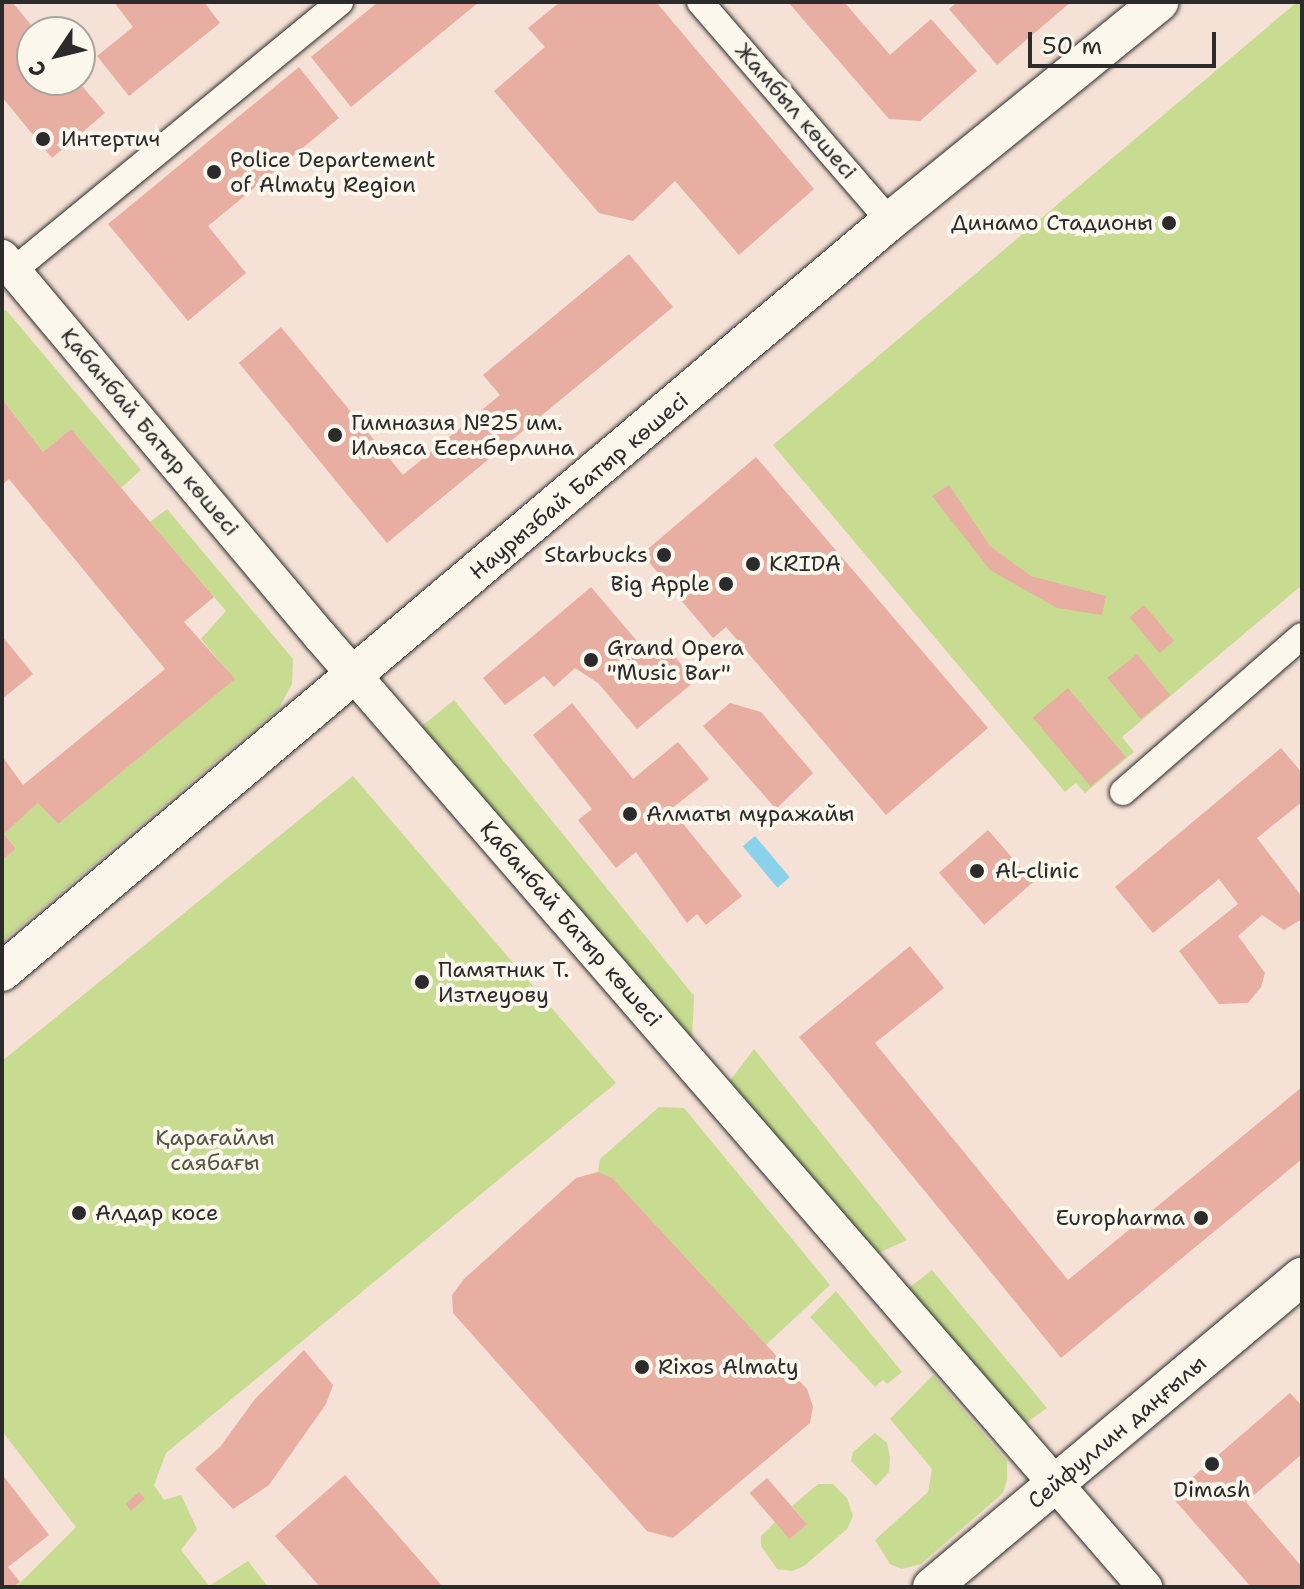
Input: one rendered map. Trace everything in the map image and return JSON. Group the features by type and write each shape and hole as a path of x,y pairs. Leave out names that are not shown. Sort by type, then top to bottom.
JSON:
{"main road":[{"name":"Наурызбай Батыр көшесі","path":"2,972 890,221 1159,2"},
{"name":"Сейфуллин даңғылы","path":"932,1587 1302,1277"}],"street":[{"path":"8,263 340,2"},
{"name":"Жамбыл көшесі","path":"700,2 890,221"},
{"name":"Қабанбай Батыр көшесі","path":"8,263 356,675 1145,1587"},
{"path":"1123,792 1302,636"}],"green space":[{"name":"Динамо Стадионы","path":"1297,2 1302,2 1302,585 1122,737 1134,752 1085,793 1076,783 1065,792 773,445"},
{"path":"6,310 141,470 121,488 71,429 43,452 2,399 2,312"},
{"path":"167,509 293,659 292,684 279,708 2,942 2,860 16,849 4,834 38,803 58,824 234,679 201,639 226,611 150,522"},
{"path":"454,700 694,996 692,1043 422,726"},
{"name":"Қарағайлы саябағы","path":"353,776 616,1083 166,1453 154,1485 164,1500 181,1495 197,1529 181,1550 209,1586 248,1561 268,1587 16,1587 76,1527 2,1431 2,1061"},
{"path":"754,1049 907,1240 870,1257 726,1086"},
{"path":"659,1107 684,1108 830,1285 766,1345 598,1172 600,1159"},
{"path":"932,1270 1047,1408 1019,1428 901,1294"},
{"path":"836,1291 902,1372 887,1384 883,1380 875,1387 810,1317"},
{"path":"933,1375 1007,1461 1007,1480 1003,1493 921,1564 902,1569 890,1564 875,1540 928,1492 932,1469 890,1419"},
{"path":"875,1433 887,1443 890,1457 889,1472 876,1486 851,1461 853,1452"},
{"path":"818,1484 833,1484 847,1498 853,1516 847,1529 804,1566 792,1571 777,1569 761,1546 761,1536 775,1522 790,1539 807,1524 792,1506"}],"water":[{"path":"755,836 790,877 777,888 743,846"}],"building":[{"path":"2,2 12,2 24,16 16,16 16,96 91,96 105,113 52,158 2,97"},
{"path":"114,2 204,2 220,23 129,96 97,56 133,27"},
{"path":"378,2 479,2 351,107 311,57"},
{"path":"560,2 656,2 814,189 739,255 675,181 633,221 599,213 494,91 545,47 528,28"},
{"path":"788,2 844,2 890,55 931,19 977,71 920,121 889,119"},
{"path":"957,2 1071,2 997,65 949,9"},
{"path":"299,67 339,118 208,226 246,273 188,321 108,224"},
{"name":"Гимназия №25 им. Ильяса Есенберлина","path":"629,254 673,307 387,543 239,363 281,327 403,475 500,395 483,375"},
{"path":"2,399 43,452 71,429 214,597 184,622 235,679 58,824 38,803 4,834 16,849 2,860 2,756 23,785 165,669 9,479 2,485"},
{"path":"756,457 988,728 886,815 726,627 713,638 642,554"},
{"path":"949,485 990,546 1031,576 1106,596 1102,615 1057,608 990,570 932,496"},
{"name":"Grand Opera \"Music Bar\"","path":"591,587 642,647 670,651 695,681 637,729 598,683 575,668 554,687 544,676 505,705 483,678"},
{"path":"1144,605 1174,641 1160,653 1129,617"},
{"path":"2,636 33,674 2,699"},
{"path":"1137,654 1170,695 1141,719 1107,678"},
{"path":"1068,688 1126,757 1091,787 1033,718"},
{"name":"Алматы мұражайы","path":"572,703 633,779 678,742 709,779 671,809 742,896 706,925 697,914 687,923 636,852 616,868 578,820 592,809 533,735"},
{"path":"730,703 761,712 813,773 776,809 703,726"},
{"path":"1281,748 1302,773 1302,802 1257,838 1302,897 1302,919 1284,930 1262,915 1238,936 1265,973 1261,987 1248,1003 1219,1004 1179,951 1238,904 1219,879 1153,933 1115,887"},
{"path":"988,830 1033,882 984,925 939,873"},
{"path":"910,946 944,988 875,1043 1068,1280 1302,1087 1302,1159 1061,1358 799,1037"},
{"name":"Rixos Almaty","path":"598,1172 612,1178 807,1389 813,1406 810,1423 673,1538 647,1531 453,1313 452,1295 464,1279 576,1178"},
{"path":"304,1350 333,1385 326,1404 269,1485 233,1509 195,1469 220,1447 255,1399"},
{"path":"1290,1393 1302,1406 1302,1454 1246,1502 1302,1567 1302,1587 1251,1587 1171,1496"},
{"path":"2,1474 49,1535 8,1567 20,1582 13,1587 2,1587"},
{"path":"345,1475 443,1587 320,1587 275,1536"},
{"path":"767,1478 807,1524 790,1539 750,1493"},
{"path":"139,1492 145,1499 131,1511 125,1504"}],"place":[{"name":"Интертич","path":"43,139"},
{"name":"Police Departement of Almaty Region","path":"214,172"},
{"name":"Динамо Стадионы","path":"1169,223"},
{"name":"Гимназия №25 им. Ильяса Есенберлина","path":"335,435"},
{"name":"Starbucks","path":"664,555"},
{"name":"KRIDA","path":"753,564"},
{"name":"Big Apple","path":"726,584"},
{"name":"Grand Opera \"Music Bar\"","path":"591,660"},
{"name":"Алматы мұражайы","path":"630,814"},
{"name":"Al-clinic","path":"977,871"},
{"name":"Памятник Т. Изтлеуову","path":"422,982"},
{"name":"Алдар косе","path":"79,1213"},
{"name":"Europharma","path":"1201,1218"},
{"name":"Rixos Almaty","path":"642,1367"},
{"name":"Dimash","path":"1212,1464"}]}
